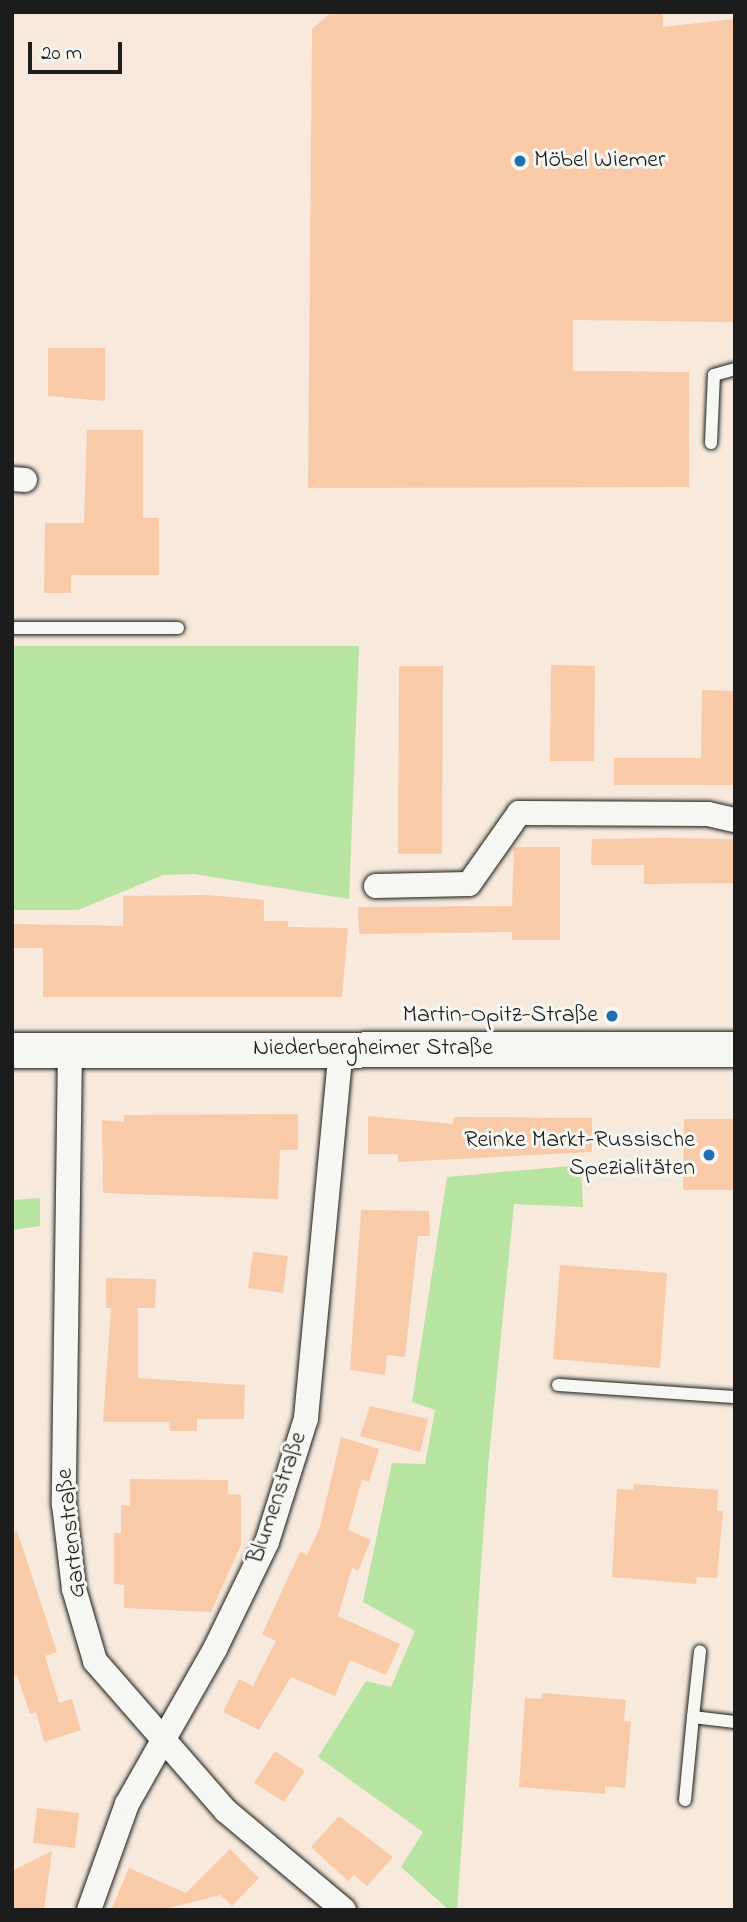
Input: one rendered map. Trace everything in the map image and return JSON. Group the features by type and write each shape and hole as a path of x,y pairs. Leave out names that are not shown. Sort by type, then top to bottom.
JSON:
{"main road":[{"name":"Niederbergheimer Straße","path":"12,1050 735,1049"}],"street":[{"path":"376,886 469,884 519,813 708,814 735,820"},
{"name":"Gartenstraße","path":"70,1050 65,1504 74,1589 95,1661 226,1811 344,1910"},
{"name":"Blumenstraße","path":"89,1910 127,1804 267,1542 306,1419 341,1050"}],"lane":[{"path":"711,443 714,375 735,369"},
{"path":"12,628 178,628"},
{"path":"558,1385 735,1397"},
{"path":"685,1800 700,1651"},
{"path":"693,1717 735,1722"}],"green space":[{"path":"12,646 359,646 349,899 194,874 163,875 78,910 12,910"},
{"path":"581,1165 583,1207 514,1204 488,1467 457,1910 449,1910 401,1867 423,1832 318,1757 366,1681 391,1687 415,1631 363,1602 392,1463 425,1464 435,1410 412,1402 447,1177"},
{"path":"40,1198 40,1226 12,1230 12,1200"}],"building":[{"path":"332,12 663,12 663,27 735,19 735,322 573,320 573,371 689,372 689,487 308,488 312,29"},
{"path":"48,348 105,348 105,401 48,396"},
{"path":"87,430 143,430 143,518 159,518 159,575 71,575 71,593 44,593 45,523 84,523"},
{"path":"551,665 595,666 594,761 550,761"},
{"path":"399,666 443,666 442,854 398,854"},
{"path":"702,690 735,691 735,785 614,785 614,758 701,758"},
{"path":"592,839 735,839 735,883 644,884 644,865 591,865"},
{"path":"514,847 560,847 560,940 512,940 512,932 359,934 358,907 512,906"},
{"path":"207,895 264,900 264,921 288,921 288,927 348,928 342,997 43,997 43,948 12,948 12,924 123,926 123,896"},
{"path":"298,1114 298,1150 280,1150 278,1199 103,1193 102,1120 124,1122 124,1115"},
{"path":"368,1116 453,1124 454,1117 592,1118 592,1152 398,1162 398,1154 368,1154"},
{"name":"Reinke Markt-Russische Spezialitäten","path":"684,1119 735,1119 735,1190 683,1190"},
{"path":"361,1210 429,1211 430,1236 418,1236 405,1357 387,1355 385,1375 350,1370"},
{"path":"253,1252 288,1256 283,1293 248,1288"},
{"path":"560,1265 667,1273 660,1368 553,1359"},
{"path":"106,1278 156,1279 155,1308 138,1308 138,1378 245,1385 244,1419 197,1419 197,1431 170,1431 169,1422 103,1422 111,1308 106,1308"},
{"path":"370,1406 428,1419 420,1452 360,1436"},
{"path":"341,1437 379,1449 369,1482 362,1479 348,1530 371,1540 358,1571 352,1568 338,1616 400,1644 386,1675 350,1660 335,1696 291,1677 259,1730 223,1712 239,1679 253,1686 276,1641 262,1634 300,1552 307,1555 320,1527"},
{"path":"130,1479 228,1480 228,1494 241,1495 241,1545 211,1612 124,1608 124,1585 114,1584 114,1533 121,1533 121,1505 130,1506"},
{"path":"634,1484 718,1490 717,1511 723,1511 717,1578 697,1577 696,1584 612,1577 617,1489 633,1490"},
{"path":"17,1531 57,1652 45,1656 59,1703 72,1699 81,1730 44,1742 36,1712 30,1714 17,1675 12,1677 12,1532"},
{"path":"542,1693 626,1700 624,1721 631,1722 625,1788 605,1786 605,1794 519,1787 525,1698 541,1699"},
{"path":"275,1751 305,1771 284,1802 254,1783"},
{"path":"37,1808 79,1813 75,1848 33,1843"},
{"path":"339,1816 393,1857 367,1886 354,1875 348,1881 311,1847"},
{"path":"230,1849 259,1878 232,1906 221,1895 160,1910 111,1910 129,1868 186,1893"},
{"path":"52,1851 44,1910 12,1910 12,1871"}],"place":[{"name":"Möbel Wiemer","path":"520,161"},
{"name":"Martin-Opitz-Straße","path":"612,1016"},
{"name":"Reinke Markt-Russische Spezialitäten","path":"709,1155"}]}
